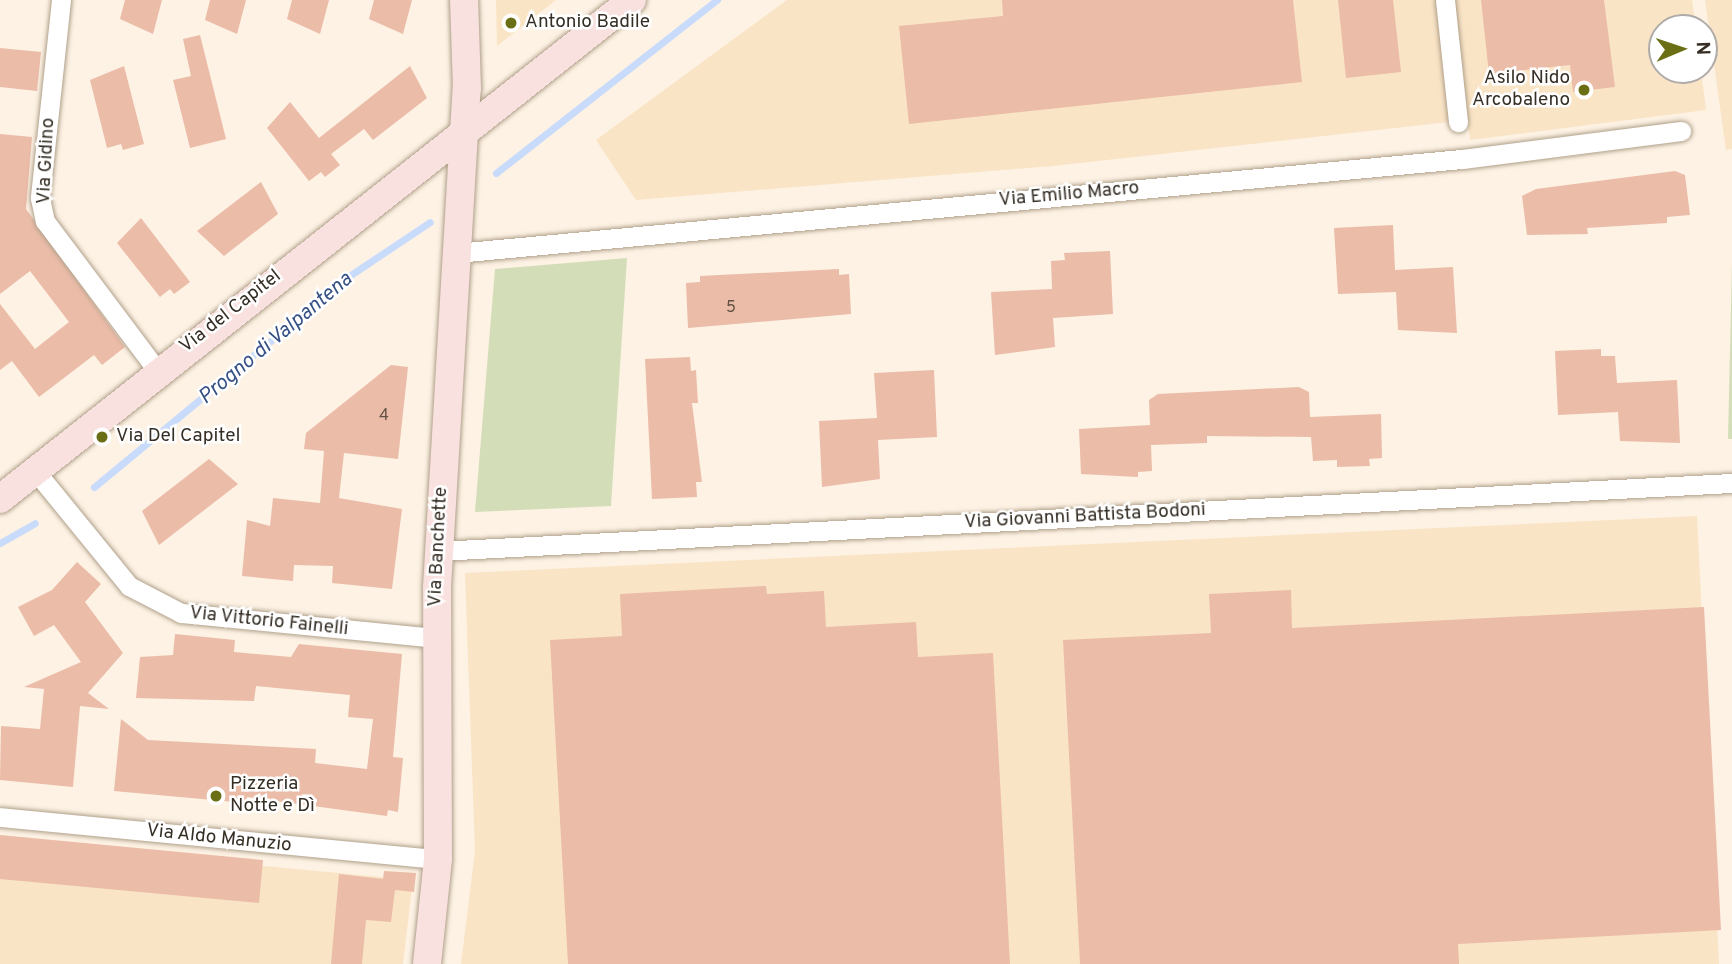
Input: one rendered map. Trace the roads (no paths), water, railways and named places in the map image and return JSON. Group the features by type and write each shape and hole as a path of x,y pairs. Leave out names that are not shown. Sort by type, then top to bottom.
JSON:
{"street":[{"name":"Via Gidino","path":"61,0 40,198 45,221 157,370"},
{"name":"Via Banchette","path":"427,964 438,859 438,551 465,130 464,0"},
{"name":"Via del Capitel","path":"0,499 37,473 157,370 632,0"},
{"path":"1445,0 1458,122"},
{"name":"Via Emilio Macro","path":"456,253 1462,159 1681,131"},
{"name":"Via Vittorio Fainelli","path":"37,473 129,586 181,613 436,638"},
{"name":"Via Giovanni Battista Bodoni","path":"438,551 1732,483"},
{"name":"Via Aldo Manuzio","path":"0,817 438,859"}],"waterway":[{"name":"Progno di Valpantena","path":"496,173 717,0"},
{"name":"Progno di Valpantena","path":"94,487 349,276 430,222"},
{"name":"Progno di Valpantena","path":"0,543 35,523"}],"place":[{"name":"Antonio Badile","path":"511,23"},
{"name":"Asilo Nido Arcobaleno","path":"1584,90"},
{"name":"Via Del Capitel","path":"102,437"},
{"name":"Pizzeria Notte e Dì","path":"216,796"}]}
